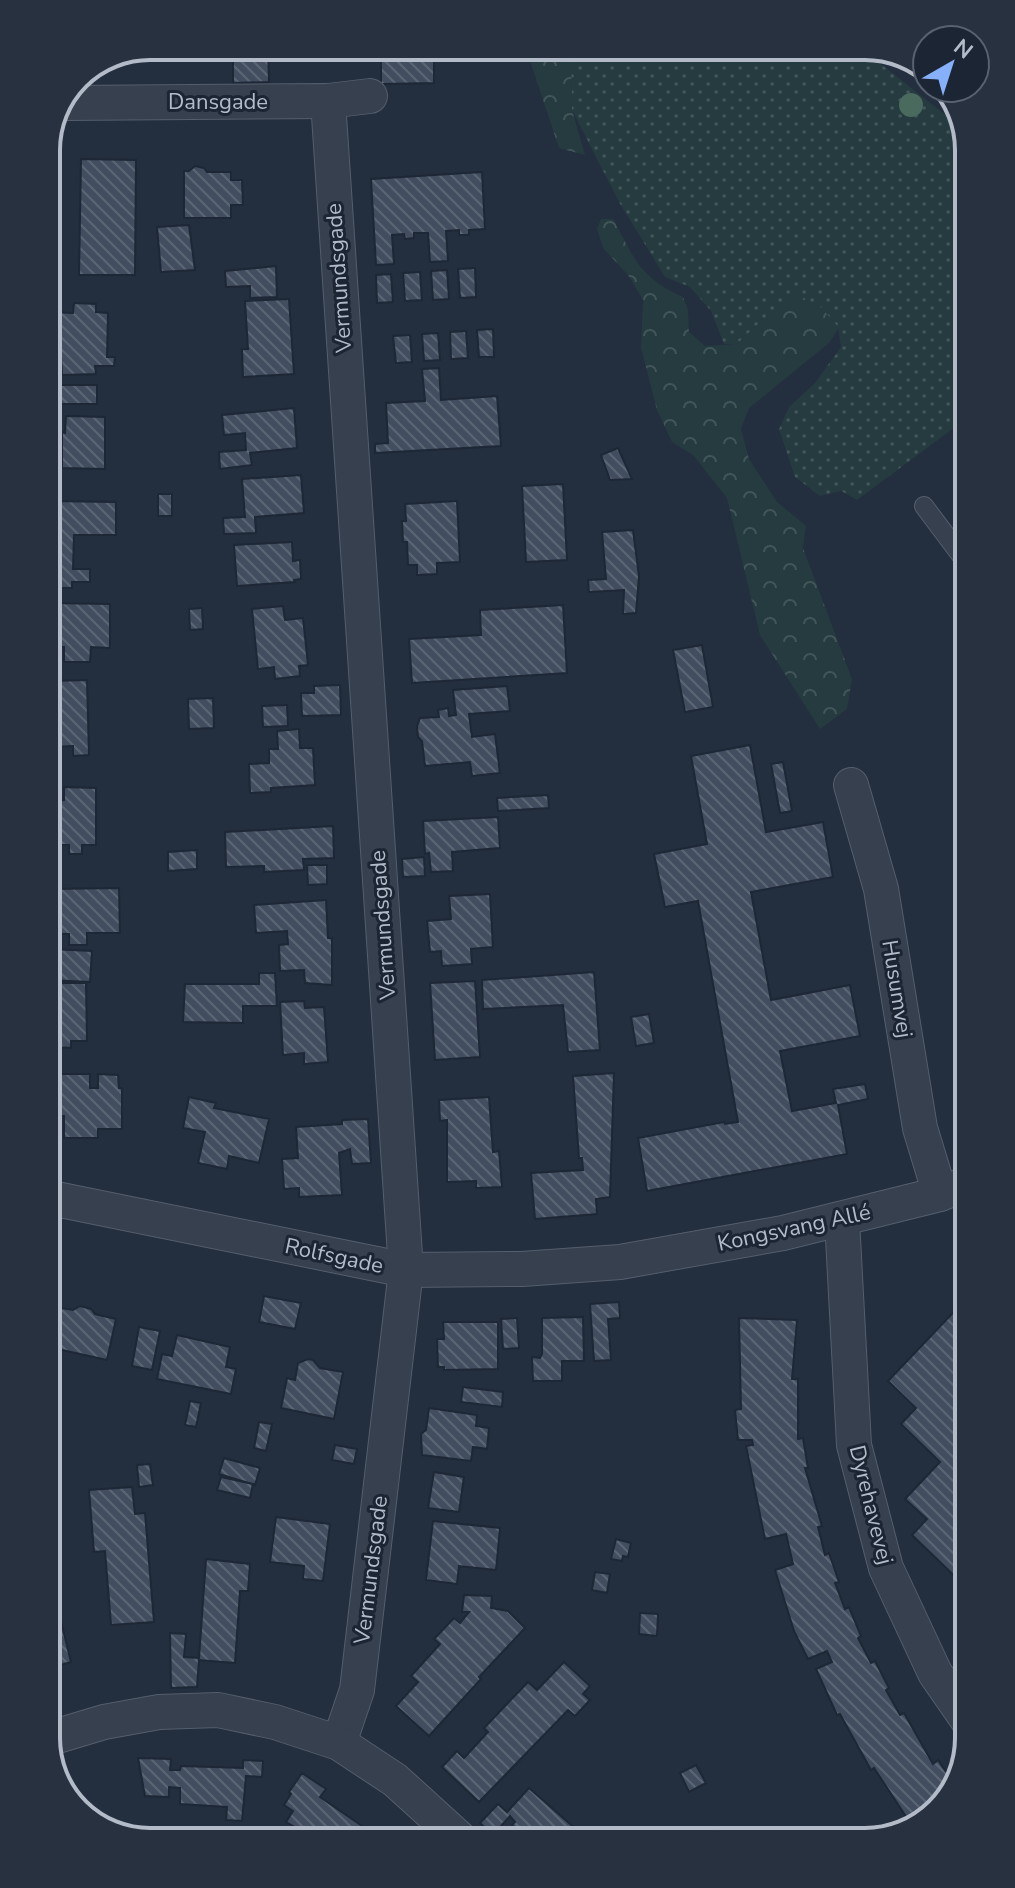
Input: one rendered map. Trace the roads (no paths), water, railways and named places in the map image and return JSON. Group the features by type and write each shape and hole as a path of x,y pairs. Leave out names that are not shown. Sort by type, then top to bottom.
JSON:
{"street":[{"name":"Dansgade","path":"73,103 328,101 370,96"},
{"name":"Vermundsgade","path":"328,101 406,1270 357,1690 339,1743"},
{"name":"Husumvej","path":"851,785 881,889 920,1128 953,1189"},
{"name":"Kongsvang Allé","path":"620,1262 783,1233 953,1189"},
{"name":"Rolfsgade","path":"60,1200 406,1270 522,1269 620,1262"},
{"name":"Dyrehavevej","path":"842,1219 854,1445 886,1568 935,1673 955,1702"},
{"path":"60,1735 104,1722 159,1712 218,1710 275,1722 339,1743 395,1780 450,1828"}],"lane":[{"path":"924,506 955,547"}]}
